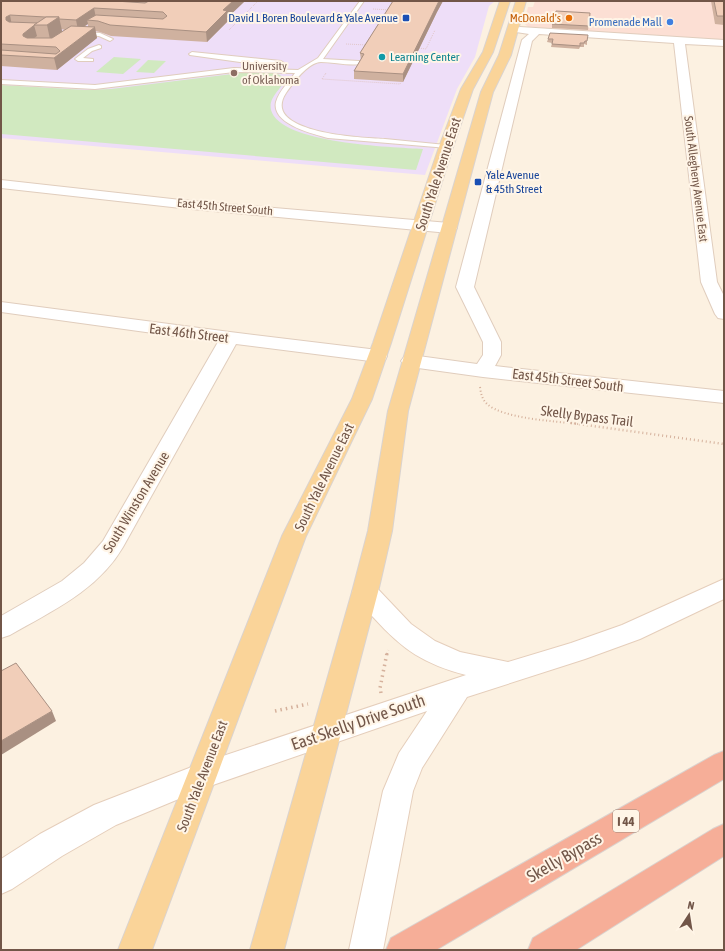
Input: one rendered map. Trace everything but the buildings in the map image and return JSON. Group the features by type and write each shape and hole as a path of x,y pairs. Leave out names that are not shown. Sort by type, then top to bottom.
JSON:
{"highway":[{"name":"Skelly Bypass","path":"403,950 724,764"},
{"path":"546,950 724,839"}],"main road":[{"name":"South Yale Avenue East","path":"135,950 294,536 349,427 378,356 446,147 467,90 488,52 505,1"},
{"name":"South Yale Avenue East","path":"267,950 365,592 380,531 398,411 411,361 487,92 505,55 521,1"},
{"path":"496,28 513,30"},
{"path":"446,147 470,149"},
{"path":"378,356 411,361"}],"street":[{"path":"513,30 724,43"},
{"path":"483,371 492,355 492,342 465,287 527,40 534,35 534,31"},
{"name":"South Allegheny Avenue East","path":"679,41 709,282 724,314"},
{"name":"East 45th Street South","path":"1,184 181,204 449,228"},
{"name":"East 46th Street","path":"1,307 230,338 378,356"},
{"name":"South Winston Avenue","path":"1,628 71,588 93,570 111,546 230,338"},
{"name":"East 45th Street South","path":"411,361 483,371 724,397"},
{"name":"East Skelly Drive South","path":"1,878 51,845 105,815 202,776 457,689 576,652 631,632 724,588"},
{"path":"365,592 405,634 416,643 451,659 509,674"},
{"path":"366,950 398,791 409,762 457,689"}],"lane":[{"path":"362,1 318,60 299,72 282,95 279,103 279,110 289,122 313,132 328,136 446,147"},
{"path":"80,33 91,26"},
{"path":"72,33 100,35 110,38"},
{"path":"91,60 78,59 90,50 99,48"},
{"path":"192,54 249,61 286,63"},
{"path":"318,60 359,63"},
{"path":"248,69 247,65 249,61"},
{"path":"1,82 100,87 248,69 299,72"}],"path":[{"path":"229,30 258,1 255,1"},
{"path":"370,9 396,10"},
{"path":"262,18 273,18"},
{"path":"283,19 295,20"},
{"path":"305,20 317,21"},
{"path":"419,48 426,49 435,30"},
{"path":"346,44 367,45"},
{"name":"Skelly Bypass Trail","path":"483,371 480,380 482,400 487,405 497,410 512,415 724,444"},
{"path":"382,693 380,688 388,650"},
{"path":"275,711 315,702"}],"shaded area":[{"name":"University of Oklahoma","path":"1,1 495,1 489,6 475,57 457,89 425,175 1,138"},
{"name":"Promenade Mall","path":"535,1 724,1 724,41 528,27 525,24 525,19 528,7 533,7"}],"green space":[{"path":"114,57 141,59 123,74 96,72"},
{"path":"148,60 166,61 154,73 136,72"},
{"path":"240,73 276,73 285,78 282,86 272,101 271,110 279,121 294,130 315,137 339,142 423,149 416,170 1,134 1,85 87,90 111,89"}],"place":[{"name":"David L Boren Boulevard & Yale Avenue","path":"406,18"},
{"name":"McDonald's","path":"569,18"},
{"name":"Promenade Mall","path":"670,22"},
{"name":"Learning Center","path":"382,57"},
{"name":"University of Oklahoma","path":"234,73"},
{"name":"Yale Avenue & 45th Street","path":"478,182"}]}
